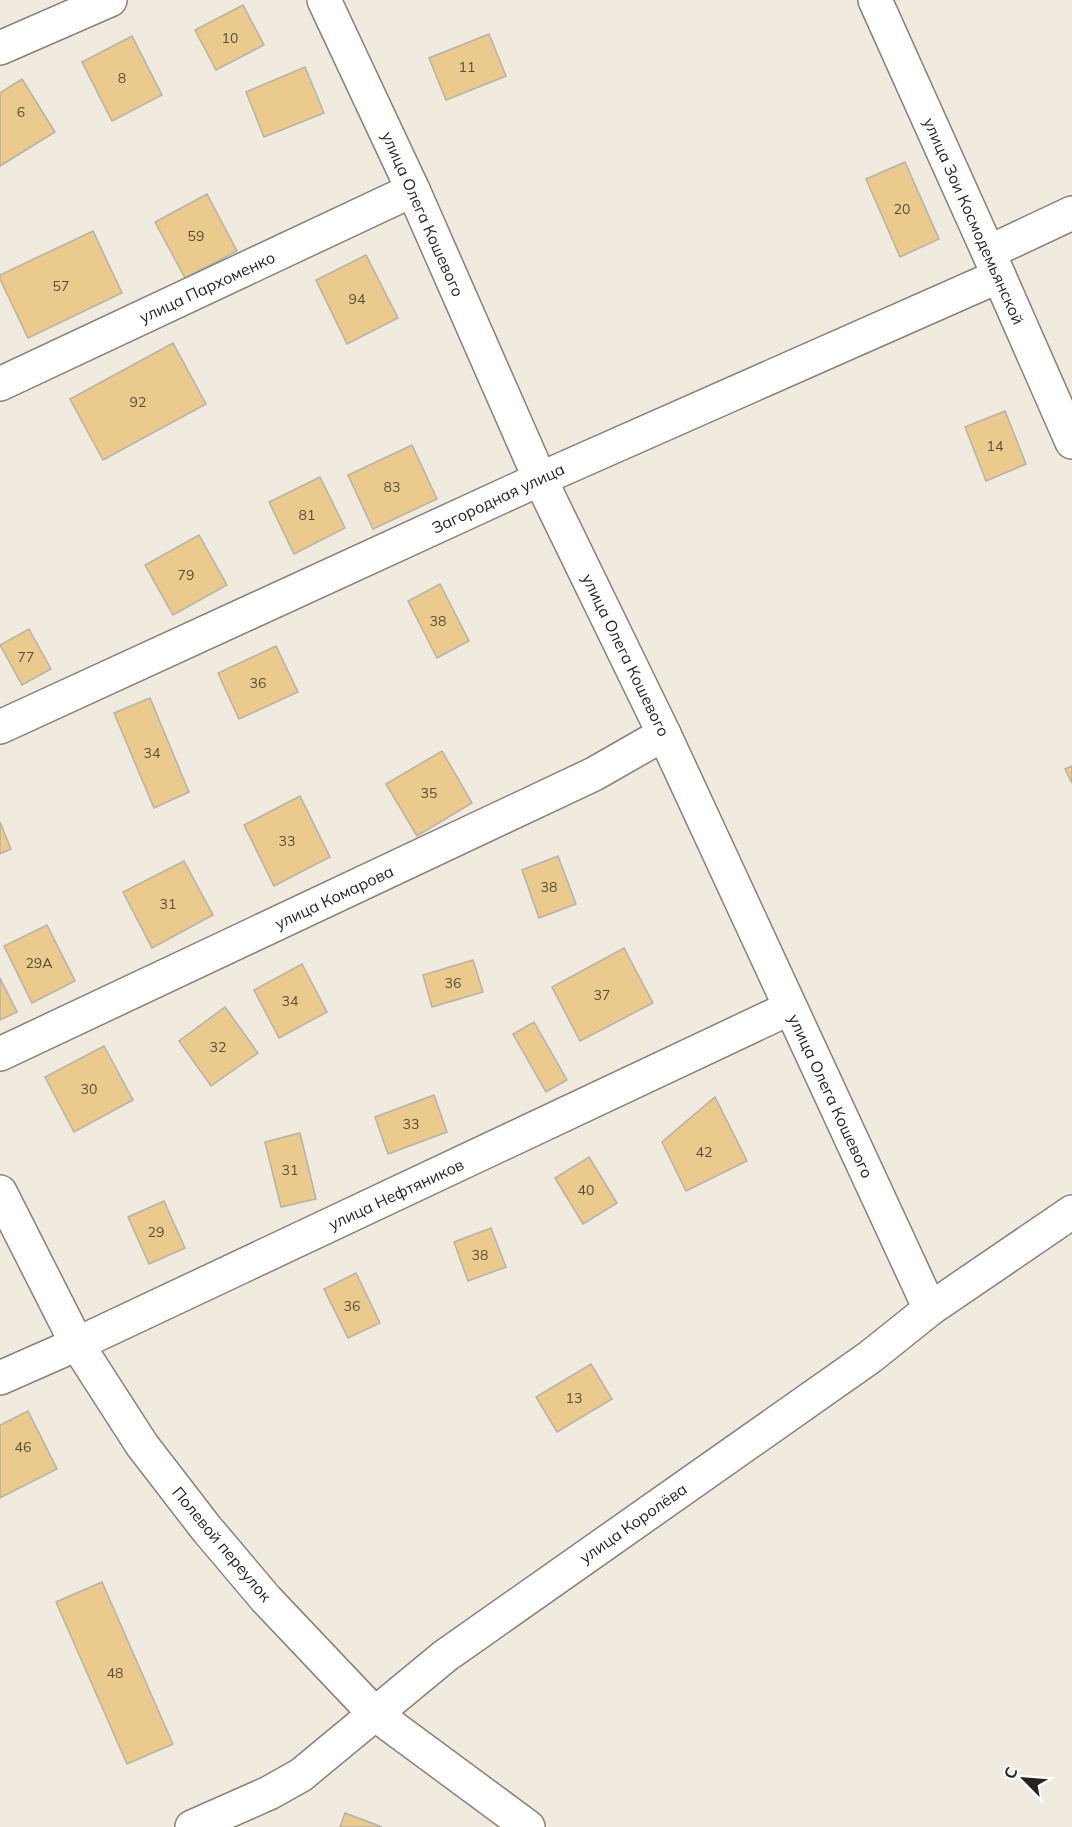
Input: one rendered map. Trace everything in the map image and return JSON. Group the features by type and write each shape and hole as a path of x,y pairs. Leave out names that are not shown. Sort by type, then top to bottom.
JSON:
{"street":[{"path":"0,48 110,0"},
{"name":"улица Олега Кошевого","path":"324,0 413,190 540,479 664,734 930,1309"},
{"name":"улица Зои Космодемьянской","path":"875,0 1072,442"},
{"name":"улица Пархоменко","path":"0,384 413,190"},
{"name":"Загородная улица","path":"0,727 540,479 994,264 1072,213"},
{"name":"улица Комарова","path":"0,1054 594,774 664,734"},
{"name":"улица Нефтяников","path":"0,1378 77,1344 790,1008"},
{"name":"Полевой переулок","path":"0,1192 77,1344 142,1445 206,1528 266,1599 375,1714 528,1827"},
{"name":"улица Королёва","path":"192,1827 301,1775 445,1656 870,1357 930,1309 1072,1212"}],"building":[{"path":"243,5 264,45 216,70 195,30"},
{"path":"489,34 506,76 446,100 429,58"},
{"path":"132,36 162,95 112,121 82,62"},
{"path":"305,67 324,113 264,137 246,92"},
{"path":"22,79 55,132 0,166 0,93"},
{"path":"905,162 939,239 900,257 866,179"},
{"path":"207,194 237,251 185,278 155,222"},
{"path":"93,231 122,293 28,338 0,275"},
{"path":"366,255 398,318 347,344 316,280"},
{"path":"173,343 206,404 103,460 70,399"},
{"path":"1005,411 1026,464 986,481 965,427"},
{"path":"412,445 437,499 373,529 348,475"},
{"path":"320,477 345,528 294,554 269,502"},
{"path":"199,535 227,585 173,615 145,565"},
{"path":"440,584 469,641 437,658 408,601"},
{"path":"29,629 51,669 22,685 0,645"},
{"path":"276,646 298,692 239,719 218,673"},
{"path":"150,698 189,792 154,808 114,713"},
{"path":"442,751 472,803 417,836 386,784"},
{"path":"1072,766 1072,783 1065,769"},
{"path":"300,796 330,857 274,886 244,825"},
{"path":"0,822 11,849 0,854"},
{"path":"558,856 576,904 539,918 522,870"},
{"path":"184,861 213,915 152,948 123,892"},
{"path":"47,925 75,981 32,1003 4,946"},
{"path":"624,948 653,1003 580,1041 552,987"},
{"path":"473,960 483,992 432,1007 423,975"},
{"path":"302,964 327,1012 279,1038 254,990"},
{"path":"0,978 17,1012 0,1020"},
{"path":"225,1007 258,1053 211,1086 179,1041"},
{"path":"534,1022 567,1080 546,1092 513,1034"},
{"path":"104,1046 133,1100 74,1132 45,1077"},
{"path":"434,1095 447,1132 388,1154 375,1117"},
{"path":"715,1097 747,1161 686,1191 662,1142"},
{"path":"300,1133 316,1199 281,1207 265,1142"},
{"path":"589,1157 617,1203 583,1224 555,1178"},
{"path":"164,1201 185,1248 149,1264 128,1217"},
{"path":"491,1228 506,1267 468,1281 454,1242"},
{"path":"356,1273 380,1323 348,1338 324,1289"},
{"path":"591,1364 612,1399 557,1432 536,1397"},
{"path":"28,1411 57,1469 0,1498 0,1425"},
{"path":"102,1582 173,1744 127,1764 56,1602"},
{"path":"345,1813 382,1827 340,1827"}]}
